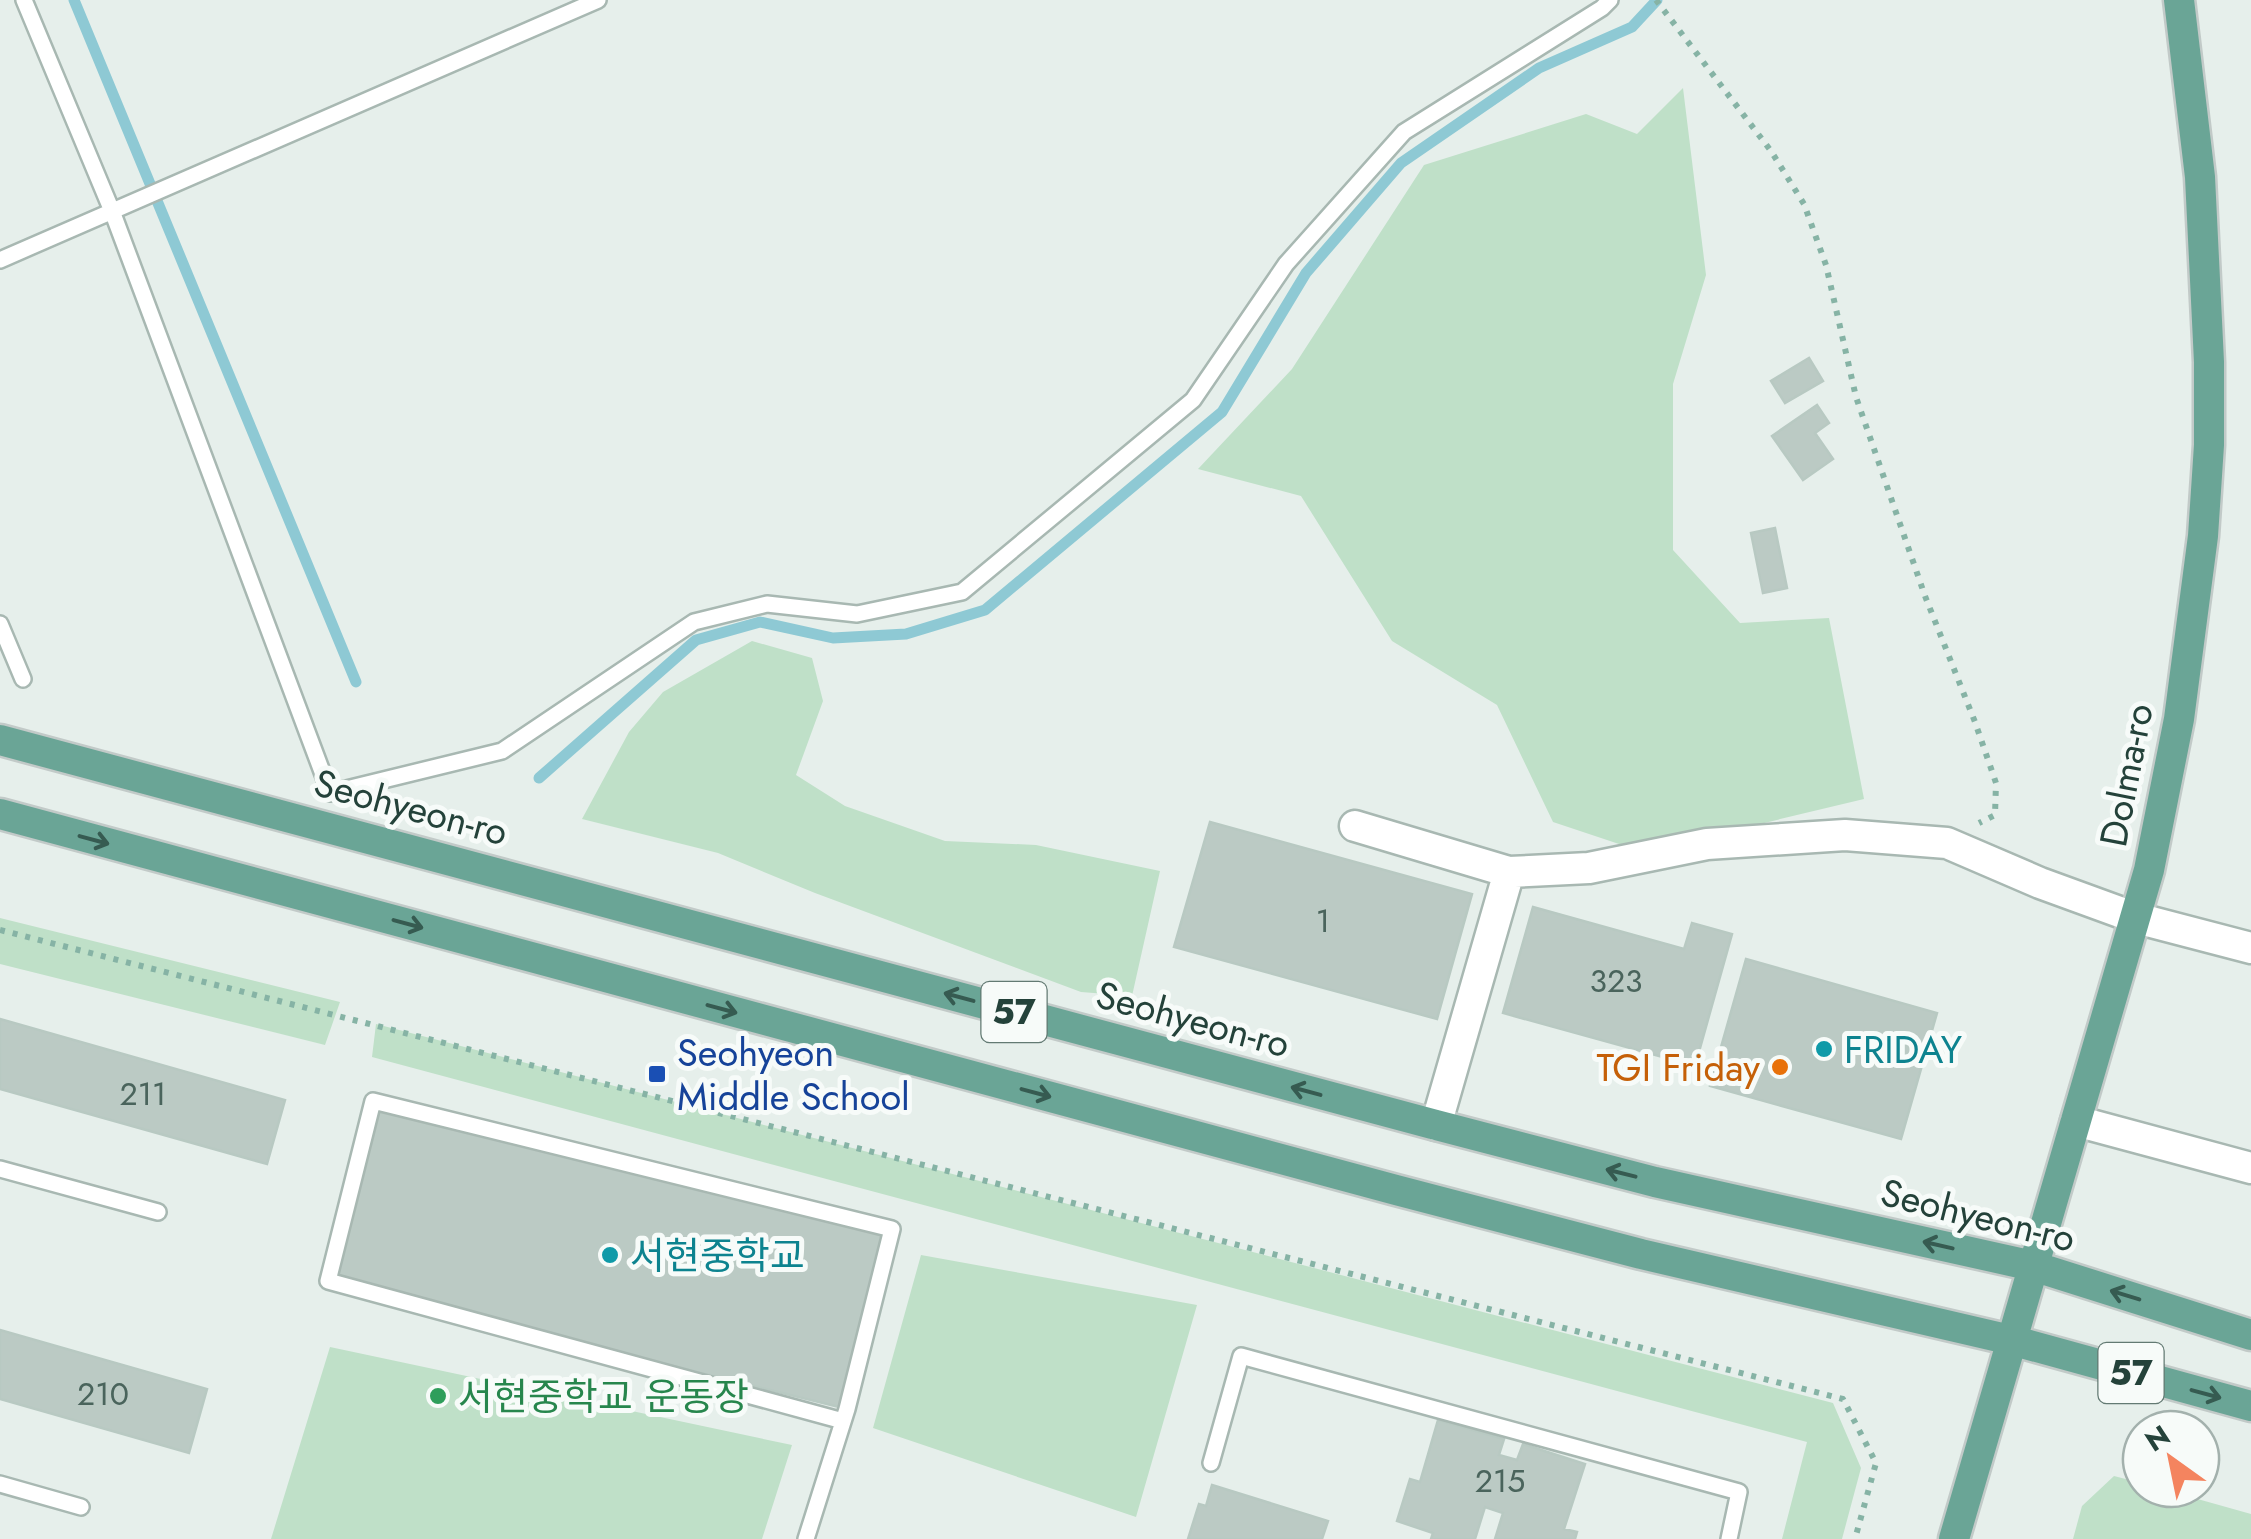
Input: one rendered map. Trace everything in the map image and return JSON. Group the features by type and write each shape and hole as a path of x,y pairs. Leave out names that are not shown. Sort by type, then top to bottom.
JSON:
{"main road":[{"name":"Dolma-ro","path":"1954,1539 2136,918 2179,719 2203,536 2209,445 2200,178 2179,0"},
{"name":"Seohyeon-ro","path":"0,740 1655,1182 2033,1266 2251,1335"},
{"name":"57","path":"0,814 1415,1195 1641,1254 2011,1340 2251,1406"}],"street":[{"path":"1355,826 1509,872 1589,868 1708,844 1845,835 1947,843 2136,918 2251,948"},
{"path":"1436,1125 1509,872"},
{"path":"2076,1121 2251,1168"}],"lane":[{"path":"24,0 112,211 330,793 502,751 694,622 767,604 856,614 962,592 1194,400 1286,264 1404,132 1610,0"},
{"path":"0,260 598,0"},
{"path":"0,624 23,679"},
{"path":"806,1539 843,1421 892,1229 373,1100 328,1281 843,1421"},
{"path":"0,1169 158,1212"},
{"path":"1210,1463 1241,1356 1739,1492 1729,1539"},
{"path":"0,1484 81,1507"}],"path":[{"path":"1656,0 1771,150 1804,204 1826,265 1856,397 1996,783 1996,815 1964,831 1942,830 1922,844 1920,841"},
{"path":"0,930 1843,1399 1876,1463 1855,1539"}],"green space":[{"path":"1683,88 1706,275 1673,384 1673,550 1740,623 1829,618 1864,799 1643,852 1553,822 1497,705 1392,641 1301,496 1198,469 1292,369 1424,165 1586,114 1637,134"},
{"path":"752,641 812,658 823,701 796,775 845,806 945,841 1036,845 1160,871 1132,996 1081,992 718,853 582,819 629,732 663,692"},
{"path":"0,918 340,1002 325,1045 0,964"},
{"path":"376,1024 1833,1403 1861,1468 1842,1539 1782,1539 1807,1442 372,1057"},
{"path":"921,1255 1197,1305 1136,1517 873,1428"},
{"name":"서현중학교 운동장","path":"330,1347 792,1445 762,1539 271,1539"},
{"path":"2114,1476 2121,1478 2121,1509 2221,1509 2221,1506 2251,1514 2251,1539 2073,1539 2082,1506"}],"building":[{"path":"1809,358 1823,381 1785,403 1771,381"},
{"path":"1817,405 1829,423 1815,433 1833,459 1803,480 1772,436"},
{"path":"1775,528 1787,588 1763,593 1751,533"},
{"path":"1210,822 1472,894 1437,1019 1174,947"},
{"path":"1533,907 1684,949 1692,923 1732,934 1695,1066 1503,1013"},
{"name":"FRIDAY","path":"1746,959 1937,1013 1901,1139 1710,1086"},
{"path":"0,1019 285,1100 267,1164 0,1089"},
{"name":"서현중학교","path":"373,1101 892,1229 847,1409 328,1281"},
{"path":"0,1330 207,1389 189,1453 0,1399"},
{"path":"1438,1420 1504,1439 1499,1455 1517,1460 1523,1444 1585,1464 1564,1529 1577,1532 1575,1539 1495,1539 1503,1513 1485,1507 1475,1539 1431,1539 1433,1533 1397,1521 1410,1479 1420,1482"},
{"path":"1212,1485 1328,1521 1322,1539 1188,1539 1199,1504 1206,1506"}],"waterway":[{"path":"74,0 356,682"},
{"path":"539,778 696,640 760,622 833,638 906,634 985,610 1222,412 1306,273 1401,163 1539,68 1632,27 1657,0"}],"place":[{"name":"FRIDAY","path":"1824,1049"},
{"name":"TGI Friday","path":"1780,1067"},
{"name":"Seohyeon Middle School","path":"657,1074"},
{"name":"서현중학교","path":"610,1255"},
{"name":"서현중학교 운동장","path":"438,1396"}]}
